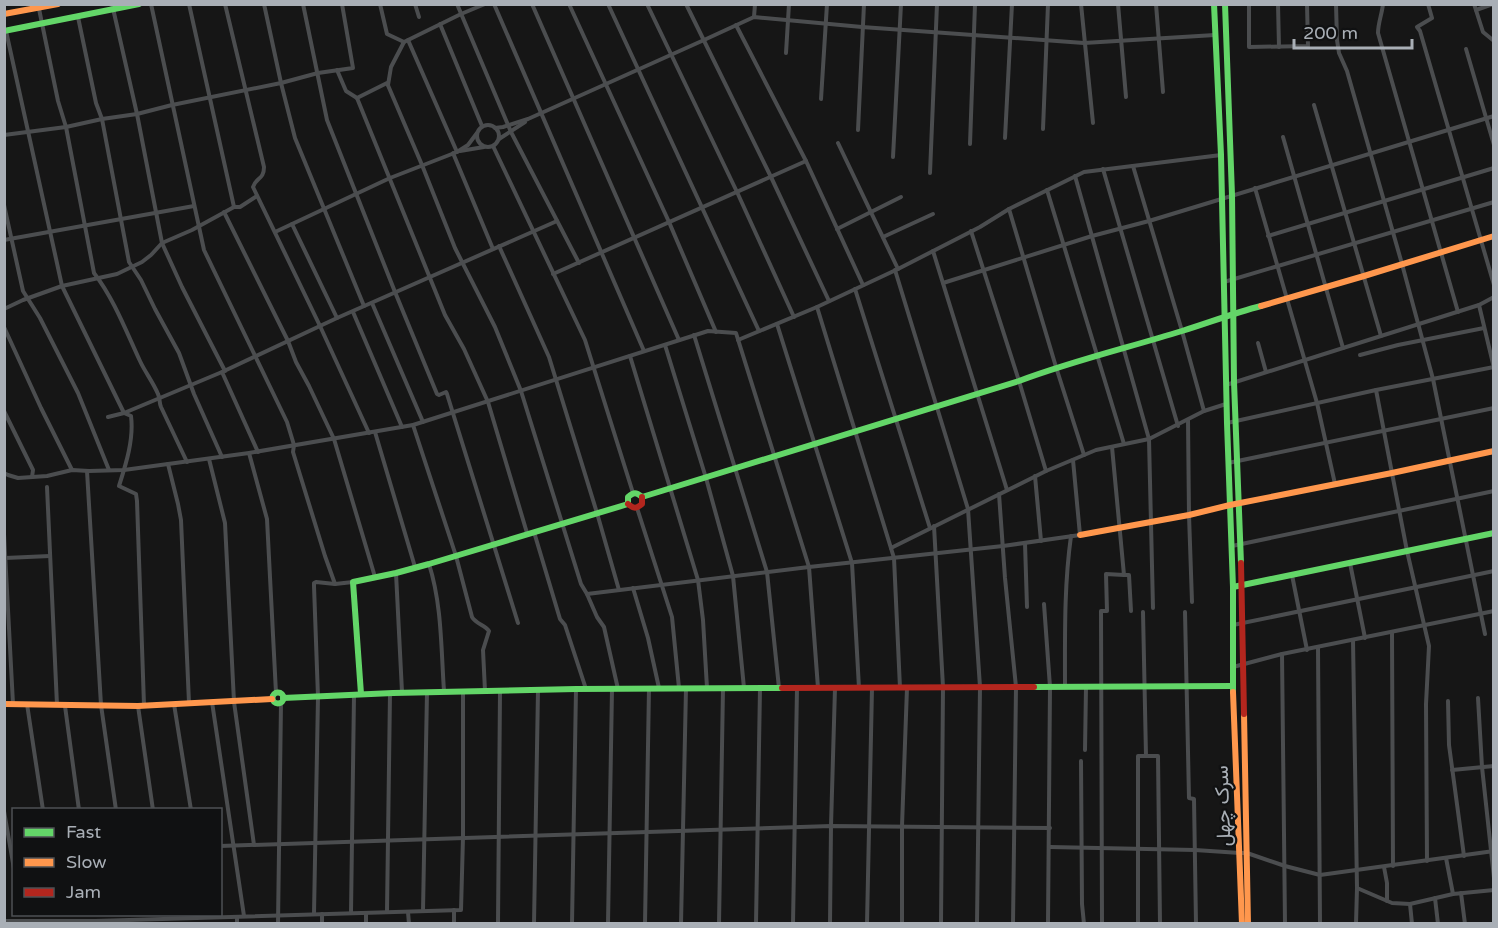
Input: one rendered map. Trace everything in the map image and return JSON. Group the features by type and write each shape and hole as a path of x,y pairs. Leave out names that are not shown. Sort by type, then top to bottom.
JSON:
{"main road":[{"path":"4,15 39,6 58,4"},
{"path":"5,31 78,17 113,7 140,4"},
{"name":"سرک چهل","path":"1214,4 1221,155 1232,546 1233,686 1244,853 1242,924"},
{"path":"1225,4 1232,195 1235,422 1243,622 1244,853 1248,924"},
{"path":"642,497 1225,316 1494,236"},
{"path":"1080,535 1151,523 1494,451"},
{"path":"628,504 628,497 633,493 642,497"},
{"path":"628,504 630,507 637,508 642,504 642,497"},
{"path":"357,694 353,582 429,564 628,504"},
{"path":"1233,587 1494,533"},
{"path":"4,704 141,705 234,702 274,696 276,704 282,700 357,694 463,690 500,692 649,688 1233,686"}],"street":[{"path":"151,4 204,250 287,422 294,446 293,452 335,584"},
{"path":"189,4 234,207"},
{"path":"225,4 264,167 261,179 253,185 369,433"},
{"path":"264,4 295,138 364,306"},
{"path":"303,4 327,120 437,394 446,392 447,394 518,623"},
{"path":"4,135 137,114 318,73 353,68 342,4"},
{"path":"380,4 387,34 406,41 455,153 493,249"},
{"path":"415,4 419,17"},
{"path":"457,4 511,132 579,262"},
{"path":"485,4 406,41 391,67 388,85 455,248 495,327 521,391 581,584 604,627 615,689 608,924"},
{"path":"494,4 644,351"},
{"path":"532,4 679,340"},
{"path":"569,4 669,222 716,332"},
{"path":"608,4 759,332"},
{"path":"647,4 794,317"},
{"path":"686,4 829,301"},
{"path":"754,17 755,4"},
{"path":"786,53 789,4"},
{"path":"821,99 827,4"},
{"path":"858,130 864,4"},
{"path":"893,157 901,4"},
{"path":"930,173 937,4"},
{"path":"970,144 975,4"},
{"path":"1005,138 1012,4"},
{"path":"1043,129 1048,4"},
{"path":"1081,4 1093,123"},
{"path":"1118,4 1126,97"},
{"path":"1156,4 1163,92"},
{"path":"1249,4 1249,47 1308,46 1307,4"},
{"path":"1278,4 1279,47"},
{"path":"1336,4 1339,53 1347,71 1371,153 1433,379 1485,634"},
{"path":"1383,4 1378,33 1458,312"},
{"path":"1428,4 1432,18 1417,27 1494,285"},
{"path":"1493,4 1475,7 1483,32 1494,41"},
{"path":"39,6 58,101 66,127 94,273 102,282 159,397 158,401 187,462"},
{"path":"113,7 162,243 224,371 258,452"},
{"path":"78,17 96,103 102,118 129,262 141,280 179,353 194,394 222,457"},
{"path":"275,232 422,165 455,153 493,146 498,140 541,113 754,17 1084,43 1215,35"},
{"path":"440,24 482,126"},
{"path":"736,25 806,161 863,285"},
{"path":"5,31 62,286 124,413 131,416 132,426 119,486 136,494 137,501 141,705 153,808"},
{"path":"1466,49 1494,145"},
{"path":"337,70 346,91 357,98 445,315 464,349 488,402 560,620 565,625 586,689"},
{"path":"357,98 387,83 388,85"},
{"path":"1314,105 1381,336"},
{"path":"943,283 1494,116"},
{"path":"495,128 528,120"},
{"path":"455,153 468,146 482,126 491,125 495,128 498,140"},
{"path":"477,133 478,141 484,147"},
{"path":"1283,137 1343,348"},
{"path":"838,143 897,269 968,509 980,687 977,924"},
{"path":"493,146 585,340 633,493"},
{"path":"738,340 817,307 897,269 1084,171 1221,155"},
{"path":"553,274 806,161"},
{"path":"1133,166 1204,411"},
{"path":"1268,236 1494,168"},
{"path":"1103,169 1178,426"},
{"path":"1075,176 1149,440 1153,608"},
{"path":"1255,188 1317,403 1335,484"},
{"path":"1047,190 1124,444"},
{"path":"4,309 62,286 117,274 151,255 162,243 199,227 234,207 240,207 257,196"},
{"path":"837,229 901,197"},
{"path":"1224,282 1494,202"},
{"path":"4,205 23,291 44,326 78,393 109,470"},
{"path":"4,240 194,206"},
{"path":"1009,209 1084,455"},
{"path":"224,213 334,439 375,577"},
{"path":"883,237 933,214"},
{"path":"108,417 124,413 192,385 557,221"},
{"path":"292,224 337,318"},
{"path":"971,231 1046,471"},
{"path":"499,246 549,357 620,590"},
{"path":"933,251 1007,490"},
{"path":"855,289 932,527 943,687 941,924"},
{"path":"1226,385 1458,312 1494,297"},
{"path":"372,303 423,422"},
{"path":"1227,423 1493,367 1479,305"},
{"path":"817,307 894,558 904,688 902,924"},
{"path":"353,312 402,427"},
{"path":"777,324 852,563 859,688"},
{"path":"4,327 72,470"},
{"path":"1360,355 1484,328"},
{"path":"4,472 18,478 47,476 72,470 124,470 258,452 413,425 708,331 736,333 809,567 818,688"},
{"path":"694,335 767,572 779,688"},
{"path":"1258,343 1266,372"},
{"path":"664,345 706,478 733,576 744,688"},
{"path":"630,356 698,580 707,688"},
{"path":"1376,390 1407,550 1429,645 1426,704 1426,861"},
{"path":"891,548 1046,471 1096,450 1149,440 1204,411 1227,404"},
{"path":"1228,463 1494,408"},
{"path":"4,411 33,470 32,477"},
{"path":"1188,420 1192,602"},
{"path":"413,425 456,556 472,617 489,632 483,650 485,691"},
{"path":"375,432 415,567"},
{"path":"1112,447 1124,575"},
{"path":"249,453 267,519 274,696"},
{"path":"208,459 225,523 234,702 254,844"},
{"path":"587,594 1080,535 1073,460"},
{"path":"168,464 181,520 189,703"},
{"path":"87,471 101,705 117,808"},
{"path":"1035,476 1041,541"},
{"path":"47,487 61,705 79,808"},
{"path":"1232,546 1494,492"},
{"path":"999,494 1016,687 1013,924"},
{"path":"637,508 672,617 682,688 681,924"},
{"path":"4,534 13,704"},
{"path":"1065,687 1065,609 1071,536"},
{"path":"1025,543 1027,607"},
{"path":"5,558 50,556"},
{"path":"1350,562 1365,638"},
{"path":"429,564 437,600 444,691"},
{"path":"1233,625 1494,571"},
{"path":"396,573 402,692"},
{"path":"1102,924 1101,611 1107,611 1106,574 1129,575 1131,610"},
{"path":"1292,575 1307,650"},
{"path":"314,914 318,698 314,583 353,582"},
{"path":"633,588 648,638 659,688"},
{"path":"1044,604 1050,687 1048,924"},
{"path":"1233,667 1282,654 1494,611"},
{"path":"1143,612 1146,756"},
{"path":"1185,612 1189,798 1194,798 1196,924"},
{"path":"1392,633 1392,866"},
{"path":"1353,640 1356,924"},
{"path":"1318,648 1320,924"},
{"path":"1282,654 1285,924"},
{"path":"1085,750 1086,687"},
{"path":"645,924 649,688"},
{"path":"719,924 723,688"},
{"path":"756,924 760,688"},
{"path":"793,924 797,688"},
{"path":"830,924 835,688"},
{"path":"867,924 872,688"},
{"path":"572,924 576,689"},
{"path":"4,921 109,922 133,917 152,921 169,917 461,910 463,690"},
{"path":"534,924 538,690"},
{"path":"423,911 427,692"},
{"path":"498,924 500,692"},
{"path":"387,912 390,693"},
{"path":"351,913 357,694"},
{"path":"1478,698 1482,767 1494,878"},
{"path":"278,924 282,700"},
{"path":"1448,701 1449,745 1464,856"},
{"path":"212,702 244,916"},
{"path":"27,703 43,808"},
{"path":"174,704 190,808"},
{"path":"1138,924 1138,756 1158,756 1160,924"},
{"path":"1081,761 1083,924"},
{"path":"1452,770 1494,766"},
{"path":"4,811 12,854"},
{"path":"222,846 831,826 1050,828"},
{"path":"1050,847 1244,853 1320,875 1492,851"},
{"path":"1446,858 1454,894"},
{"path":"1384,867 1388,901"},
{"path":"1357,888 1392,903 1410,904 1454,894 1494,890"},
{"path":"1461,894 1465,924"},
{"path":"1435,898 1438,924"},
{"path":"1410,904 1412,924"},
{"path":"454,910 454,924"},
{"path":"408,912 408,924"},
{"path":"366,913 366,924"},
{"path":"322,914 322,924"},
{"path":"94,916 95,921"},
{"path":"237,917 237,924"},
{"path":"194,918 195,924"}],"traffic: fast":[{"path":"4,31 139,4"},
{"path":"1214,4 1221,155 1233,587 1233,692"},
{"path":"1225,4 1232,195 1234,382 1241,563"},
{"path":"628,504 628,497 633,493 642,497 1261,306"},
{"path":"361,694 353,582 429,564 628,504"},
{"path":"1233,587 1494,533"},
{"path":"1034,687 1233,686"},
{"path":"283,698 576,689 782,688"},
{"path":"278,692 284,698 278,704 272,698 278,692"}],"traffic: slow":[{"path":"4,14 58,4"},
{"path":"1261,306 1494,236"},
{"path":"1080,535 1189,515 1494,451"},
{"path":"1233,692 1242,924"},
{"path":"4,704 138,706 272,699"},
{"path":"1244,714 1248,924"}],"traffic: jam":[{"path":"628,504 633,508 638,507 642,504 642,497"},
{"path":"1241,563 1244,714"},
{"path":"782,688 1034,687"}]}
